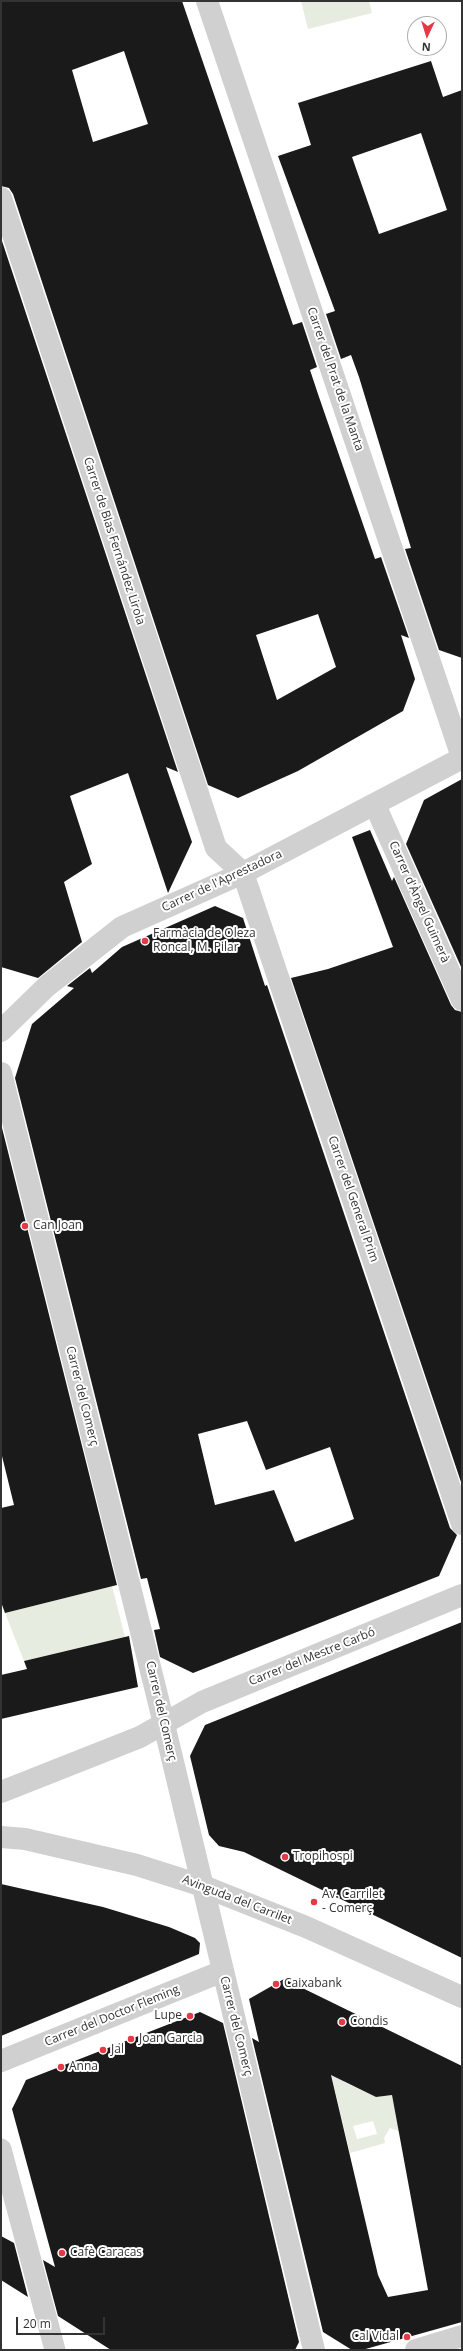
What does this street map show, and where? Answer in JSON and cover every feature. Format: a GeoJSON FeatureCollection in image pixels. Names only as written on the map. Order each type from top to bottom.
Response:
{"type":"FeatureCollection","features":[{"type":"Feature","properties":{"kind":"street","name":"Carrer del Prat de la Manta"},"geometry":{"type":"LineString","coordinates":[[207,1],[462,757]]}},
{"type":"Feature","properties":{"kind":"street","name":"Carrer de Blas Fernández Lirola"},"geometry":{"type":"LineString","coordinates":[[1,198],[216,848],[243,874]]}},
{"type":"Feature","properties":{"kind":"street","name":"Carrer de l'Aprestadora"},"geometry":{"type":"LineString","coordinates":[[1,1031],[48,986],[122,927],[243,874],[375,805],[462,757]]}},
{"type":"Feature","properties":{"kind":"street","name":"Carrer d'Àngel Guimerà"},"geometry":{"type":"LineString","coordinates":[[375,805],[462,1000]]}},
{"type":"Feature","properties":{"kind":"street","name":"Carrer del General Prim"},"geometry":{"type":"LineString","coordinates":[[243,874],[462,1524]]}},
{"type":"Feature","properties":{"kind":"street","name":"Carrer del Comerç"},"geometry":{"type":"LineString","coordinates":[[1,1073],[163,1722],[314,2350]]}},
{"type":"Feature","properties":{"kind":"street","name":"Carrer del Mestre Carbó"},"geometry":{"type":"LineString","coordinates":[[1,1792],[140,1737],[163,1722],[202,1702],[462,1594]]}},
{"type":"Feature","properties":{"kind":"street","name":"Avinguda del Carrilet"},"geometry":{"type":"LineString","coordinates":[[1,1836],[25,1839],[138,1865],[202,1886],[306,1927],[462,1997]]}},
{"type":"Feature","properties":{"kind":"street","name":"Carrer del Doctor Fleming"},"geometry":{"type":"LineString","coordinates":[[1,2061],[222,1971]]}},
{"type":"Feature","properties":{"kind":"street"},"geometry":{"type":"LineString","coordinates":[[1,2149],[6,2184],[55,2350]]}},
{"type":"Feature","properties":{"kind":"street"},"geometry":{"type":"LineString","coordinates":[[416,2350],[462,2336]]}},
{"type":"Feature","properties":{"kind":"shaded area"},"geometry":{"type":"Polygon","coordinates":[[[301,1],[369,1],[372,13],[308,29],[301,1]]]}},
{"type":"Feature","properties":{"kind":"shaded area"},"geometry":{"type":"Polygon","coordinates":[[[112,1586],[125,1637],[24,1661],[5,1613],[112,1586]]]}},
{"type":"Feature","properties":{"kind":"shaded area"},"geometry":{"type":"Polygon","coordinates":[[[337,2055],[344,2082],[376,2097],[392,2095],[399,2131],[390,2128],[384,2138],[385,2143],[350,2153],[329,2065],[337,2055]],[[373,2121],[353,2126],[357,2139],[377,2134],[373,2121]]]}},
{"type":"Feature","properties":{"kind":"building"},"geometry":{"type":"Polygon","coordinates":[[[1,1],[182,1],[293,325],[302,322],[317,367],[310,370],[375,559],[381,557],[409,638],[401,635],[415,679],[403,711],[298,771],[238,798],[208,785],[13,194],[9,188],[1,186],[1,1]],[[124,51],[72,70],[93,142],[148,124],[124,51]],[[318,614],[256,635],[277,700],[336,667],[318,614]]]}},
{"type":"Feature","properties":{"kind":"building"},"geometry":{"type":"Polygon","coordinates":[[[431,61],[443,97],[462,90],[462,658],[439,650],[405,549],[411,548],[359,377],[351,355],[341,359],[326,314],[335,311],[278,156],[311,145],[298,103],[431,61]],[[421,133],[352,157],[379,234],[447,210],[421,133]]]}},
{"type":"Feature","properties":{"kind":"building"},"geometry":{"type":"Polygon","coordinates":[[[1,238],[178,772],[166,767],[192,842],[168,893],[128,773],[70,796],[92,864],[64,882],[82,942],[38,978],[1,967],[1,238]]]}},
{"type":"Feature","properties":{"kind":"building"},"geometry":{"type":"Polygon","coordinates":[[[462,779],[462,969],[406,844],[424,800],[462,779]]]}},
{"type":"Feature","properties":{"kind":"building"},"geometry":{"type":"Polygon","coordinates":[[[370,830],[392,881],[394,877],[451,1005],[455,1010],[462,1012],[462,1485],[291,978],[328,969],[393,947],[352,837],[370,830]]]}},
{"type":"Feature","properties":{"kind":"building"},"geometry":{"type":"Polygon","coordinates":[[[215,906],[243,918],[450,1528],[457,1535],[439,1576],[193,1673],[160,1657],[154,1630],[160,1629],[147,1578],[141,1579],[15,1078],[32,1024],[74,988],[67,986],[90,968],[92,973],[122,947],[215,906]],[[247,1421],[198,1434],[215,1505],[274,1490],[295,1542],[354,1519],[330,1447],[266,1470],[247,1421]]]}},
{"type":"Feature","properties":{"kind":"building"},"geometry":{"type":"Polygon","coordinates":[[[1,1124],[117,1585],[5,1613],[1,1602],[1,1508],[14,1505],[1,1452],[1,1124]]]}},
{"type":"Feature","properties":{"kind":"building"},"geometry":{"type":"Polygon","coordinates":[[[462,1622],[462,1958],[244,1852],[219,1846],[209,1835],[190,1756],[205,1725],[462,1622]]]}},
{"type":"Feature","properties":{"kind":"building"},"geometry":{"type":"Polygon","coordinates":[[[129,1636],[138,1687],[1,1719],[1,1675],[27,1669],[24,1661],[129,1636]]]}},
{"type":"Feature","properties":{"kind":"building"},"geometry":{"type":"Polygon","coordinates":[[[1,1884],[103,1907],[169,1927],[195,1938],[200,1943],[199,1954],[1,2036],[1,1884]]]}},
{"type":"Feature","properties":{"kind":"building"},"geometry":{"type":"Polygon","coordinates":[[[284,1979],[462,2066],[462,2322],[362,2350],[352,2350],[323,2332],[252,2038],[259,2042],[249,1999],[284,1979]],[[331,2075],[378,2275],[388,2297],[428,2290],[392,2095],[376,2097],[331,2075]]]}},
{"type":"Feature","properties":{"kind":"building"},"geometry":{"type":"Polygon","coordinates":[[[200,2012],[223,2023],[299,2342],[295,2350],[111,2350],[58,2316],[43,2260],[55,2267],[12,2109],[26,2080],[200,2012]]]}},
{"type":"Feature","properties":{"kind":"building"},"geometry":{"type":"Polygon","coordinates":[[[1,2236],[14,2243],[28,2297],[1,2280],[1,2236]]]}},
{"type":"Feature","properties":{"kind":"place","name":"Farmàcia de Oleza Roncal, M. Pilar"},"geometry":{"type":"Point","coordinates":[145,941]}},
{"type":"Feature","properties":{"kind":"place","name":"Can Joan"},"geometry":{"type":"Point","coordinates":[25,1226]}},
{"type":"Feature","properties":{"kind":"place","name":"Tropihospi"},"geometry":{"type":"Point","coordinates":[285,1857]}},
{"type":"Feature","properties":{"kind":"place","name":"Av. Carrilet - Comerç"},"geometry":{"type":"Point","coordinates":[314,1902]}},
{"type":"Feature","properties":{"kind":"place","name":"Caixabank"},"geometry":{"type":"Point","coordinates":[276,1984]}},
{"type":"Feature","properties":{"kind":"place","name":"Lupe"},"geometry":{"type":"Point","coordinates":[190,2016]}},
{"type":"Feature","properties":{"kind":"place","name":"Condis"},"geometry":{"type":"Point","coordinates":[342,2022]}},
{"type":"Feature","properties":{"kind":"place","name":"Joan Garcia"},"geometry":{"type":"Point","coordinates":[131,2039]}},
{"type":"Feature","properties":{"kind":"place","name":"Jal"},"geometry":{"type":"Point","coordinates":[103,2050]}},
{"type":"Feature","properties":{"kind":"place","name":"Anna"},"geometry":{"type":"Point","coordinates":[61,2067]}},
{"type":"Feature","properties":{"kind":"place","name":"Cafè Caracas"},"geometry":{"type":"Point","coordinates":[62,2253]}},
{"type":"Feature","properties":{"kind":"place","name":"Cal Vidal"},"geometry":{"type":"Point","coordinates":[407,2337]}}]}
